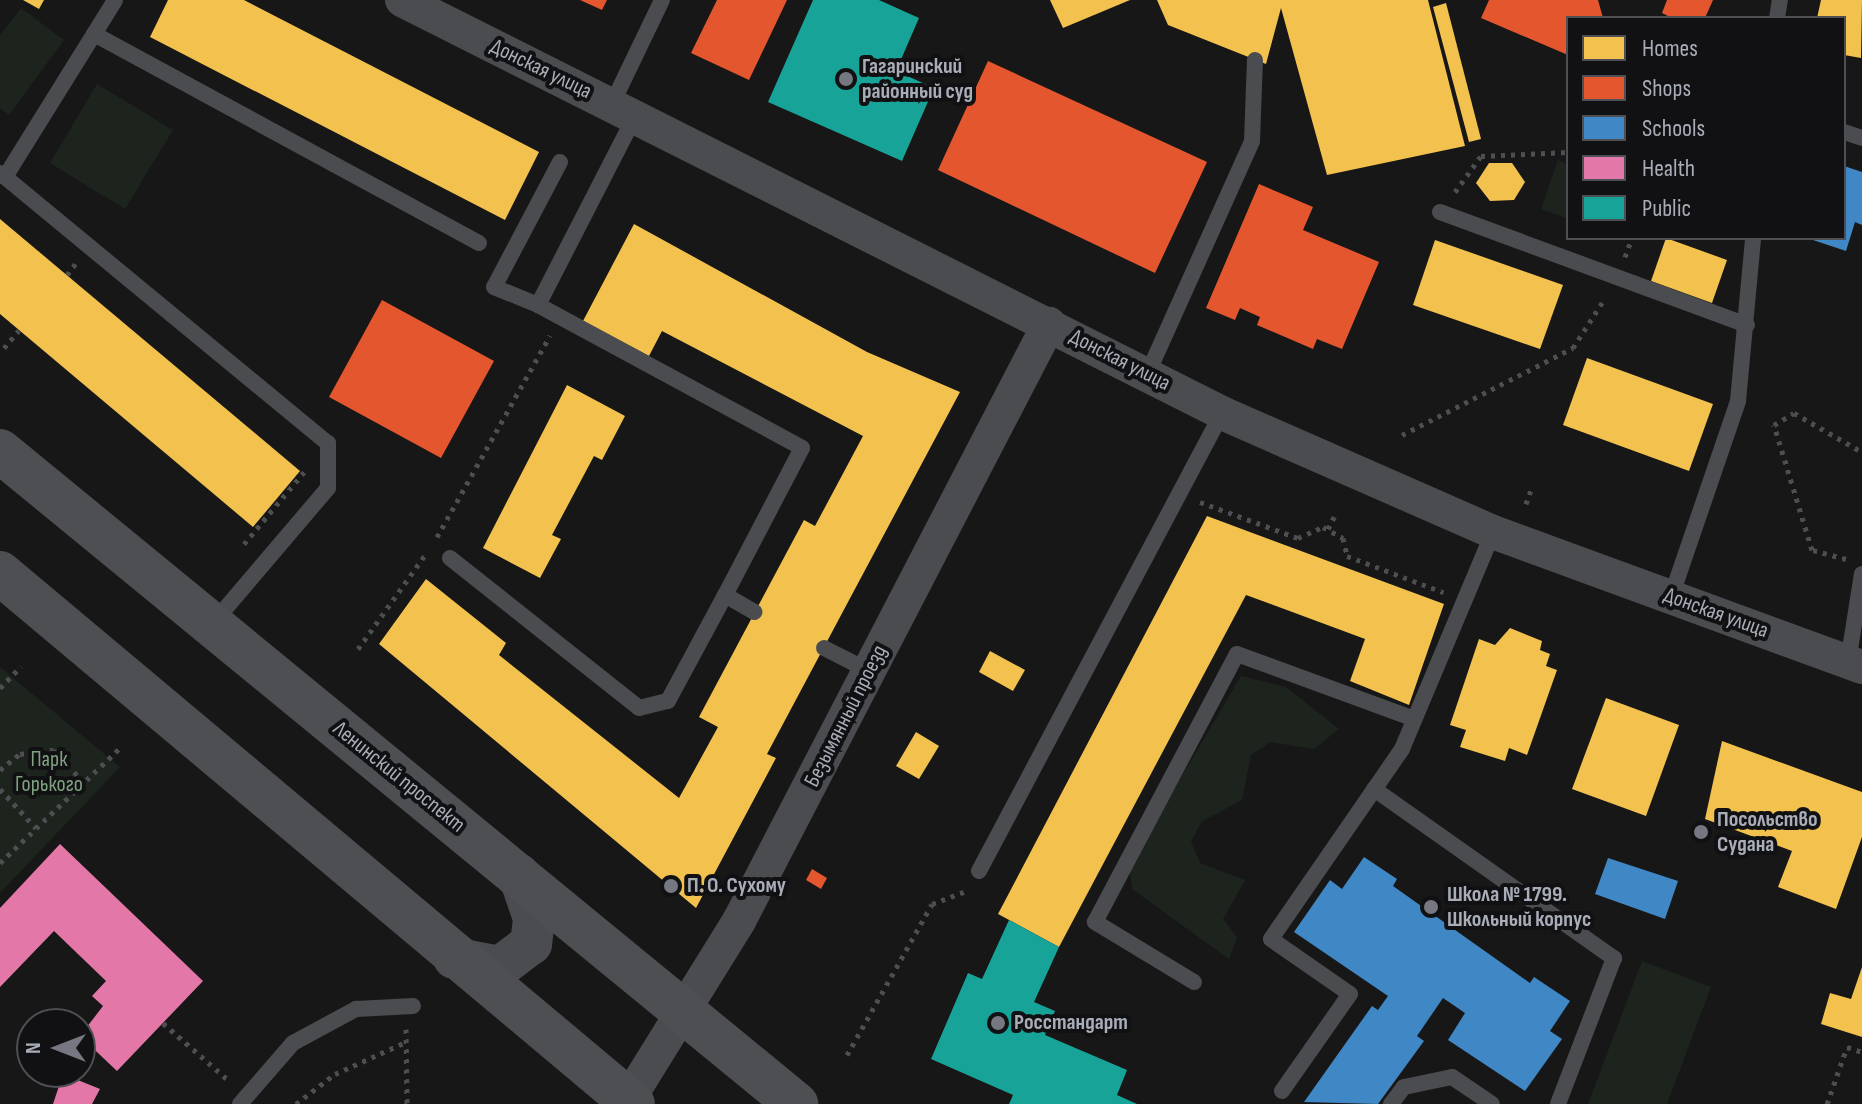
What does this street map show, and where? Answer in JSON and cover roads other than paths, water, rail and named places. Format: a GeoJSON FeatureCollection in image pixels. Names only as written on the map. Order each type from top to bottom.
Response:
{"type":"FeatureCollection","features":[{"type":"Feature","properties":{"kind":"main road","name":"Ленинский проспект"},"geometry":{"type":"LineString","coordinates":[[0,451],[796,1104]]}},
{"type":"Feature","properties":{"kind":"main road"},"geometry":{"type":"LineString","coordinates":[[0,573],[454,958],[630,1102]]}},
{"type":"Feature","properties":{"kind":"street","name":"Донская улица"},"geometry":{"type":"LineString","coordinates":[[402,0],[1222,413],[1493,532],[1855,664]]}},
{"type":"Feature","properties":{"kind":"street","name":"Безымянный проезд"},"geometry":{"type":"LineString","coordinates":[[630,1102],[685,1010],[869,671],[1049,324]]}},
{"type":"Feature","properties":{"kind":"street"},"geometry":{"type":"LineString","coordinates":[[454,958],[500,967],[531,944],[534,918],[519,875]]}},
{"type":"Feature","properties":{"kind":"lane"},"geometry":{"type":"LineString","coordinates":[[115,0],[2,175],[328,443],[328,488],[212,624]]}},
{"type":"Feature","properties":{"kind":"lane"},"geometry":{"type":"LineString","coordinates":[[538,305],[624,110],[662,0]]}},
{"type":"Feature","properties":{"kind":"lane"},"geometry":{"type":"LineString","coordinates":[[94,34],[479,243]]}},
{"type":"Feature","properties":{"kind":"lane"},"geometry":{"type":"LineString","coordinates":[[1147,375],[1252,141],[1255,60]]}},
{"type":"Feature","properties":{"kind":"lane"},"geometry":{"type":"LineString","coordinates":[[450,558],[639,708],[668,701],[802,448],[538,305],[494,287],[560,162]]}},
{"type":"Feature","properties":{"kind":"lane"},"geometry":{"type":"LineString","coordinates":[[1440,212],[1747,325]]}},
{"type":"Feature","properties":{"kind":"lane"},"geometry":{"type":"LineString","coordinates":[[1671,597],[1738,401],[1753,240]]}},
{"type":"Feature","properties":{"kind":"lane"},"geometry":{"type":"LineString","coordinates":[[975,878],[1222,413]]}},
{"type":"Feature","properties":{"kind":"lane"},"geometry":{"type":"LineString","coordinates":[[1282,1091],[1350,994],[1271,939],[1374,789],[1415,719],[1493,532]]}},
{"type":"Feature","properties":{"kind":"lane"},"geometry":{"type":"LineString","coordinates":[[1855,664],[1862,574]]}},
{"type":"Feature","properties":{"kind":"lane"},"geometry":{"type":"LineString","coordinates":[[725,595],[755,612]]}},
{"type":"Feature","properties":{"kind":"lane"},"geometry":{"type":"LineString","coordinates":[[824,648],[869,671]]}},
{"type":"Feature","properties":{"kind":"lane"},"geometry":{"type":"LineString","coordinates":[[1194,982],[1095,922],[1237,654],[1415,719]]}},
{"type":"Feature","properties":{"kind":"lane"},"geometry":{"type":"LineString","coordinates":[[1374,789],[1614,958],[1558,1104]]}},
{"type":"Feature","properties":{"kind":"lane"},"geometry":{"type":"LineString","coordinates":[[244,1100],[293,1043],[356,1009],[410,1006]]}},
{"type":"Feature","properties":{"kind":"lane"},"geometry":{"type":"LineString","coordinates":[[1391,1104],[1404,1087],[1452,1077],[1492,1104]]}},
{"type":"Feature","properties":{"kind":"place","name":"Гагаринский районный суд"},"geometry":{"type":"Point","coordinates":[846,79]}},
{"type":"Feature","properties":{"kind":"place","name":"Посольство Судана"},"geometry":{"type":"Point","coordinates":[1701,832]}},
{"type":"Feature","properties":{"kind":"place","name":"П. О. Сухому"},"geometry":{"type":"Point","coordinates":[671,886]}},
{"type":"Feature","properties":{"kind":"place","name":"Школа № 1799. Школьный корпус"},"geometry":{"type":"Point","coordinates":[1431,907]}},
{"type":"Feature","properties":{"kind":"place","name":"Росстандарт"},"geometry":{"type":"Point","coordinates":[998,1023]}},
{"type":"Feature","properties":{"kind":"park label","name":"Парк Горького"},"geometry":{"type":"Point","coordinates":[49,772]}}]}
